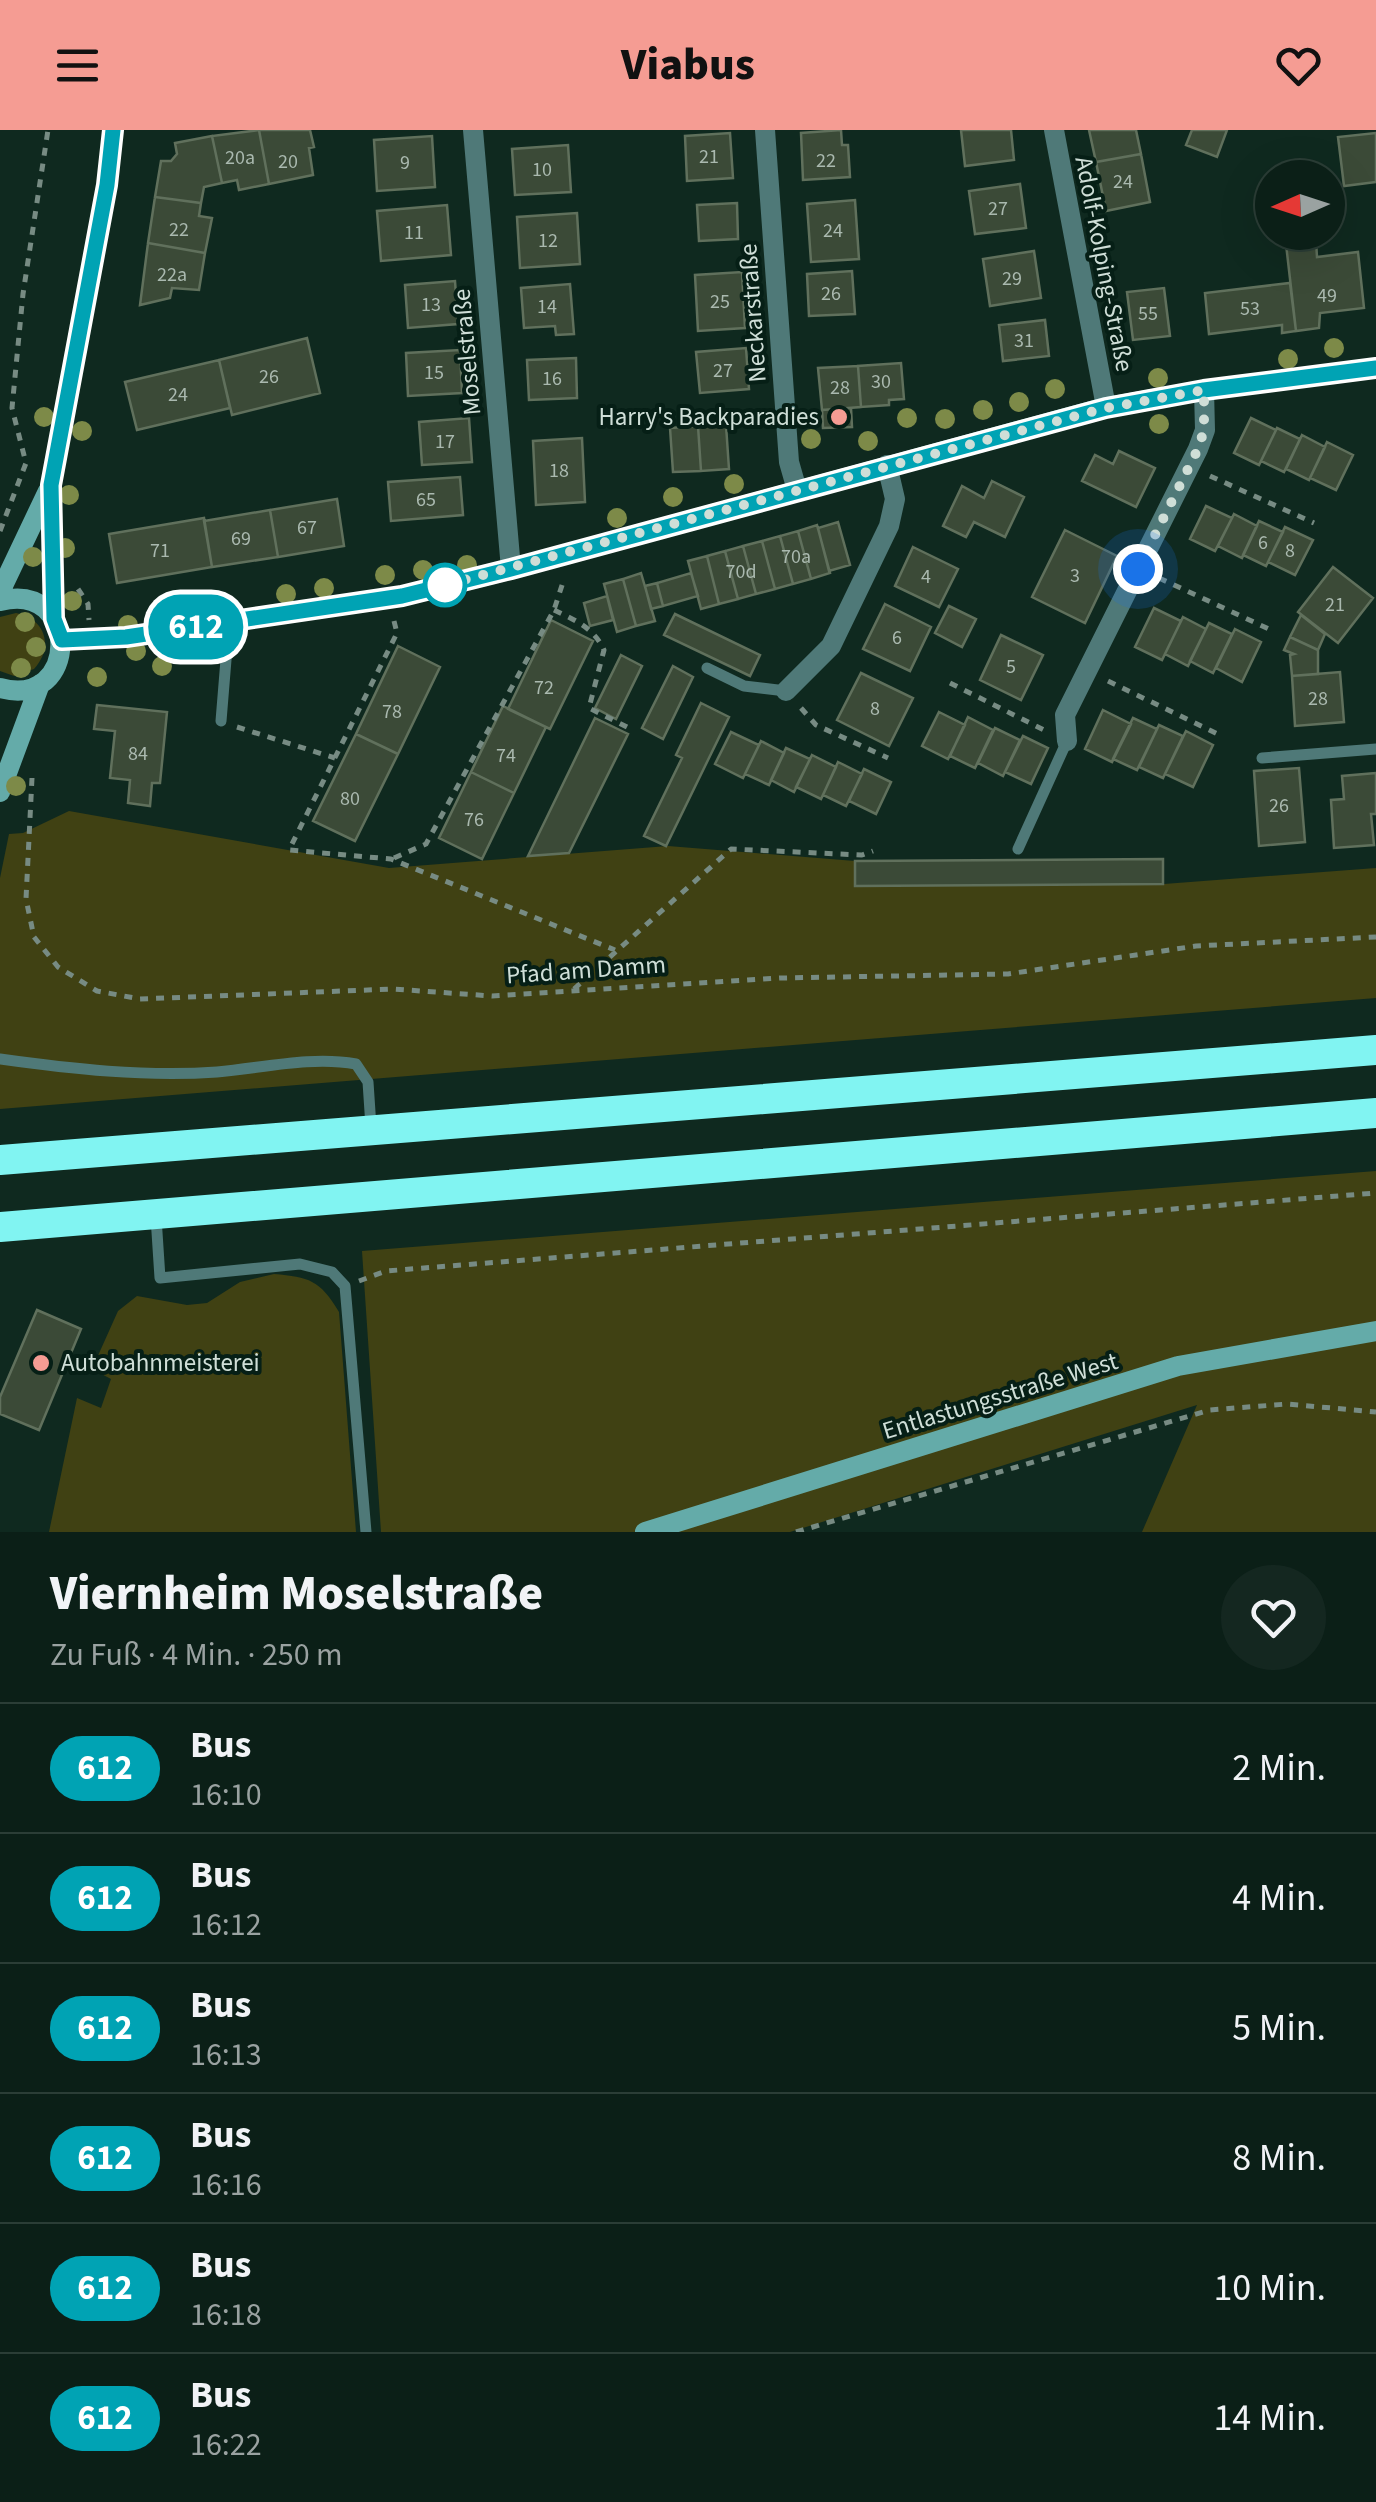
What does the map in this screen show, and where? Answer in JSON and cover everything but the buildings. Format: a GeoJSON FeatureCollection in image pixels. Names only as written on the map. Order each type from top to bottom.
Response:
{"type":"FeatureCollection","features":[{"type":"Feature","properties":{"kind":"highway"},"geometry":{"type":"LineString","coordinates":[[0,1160],[1376,1050]]}},
{"type":"Feature","properties":{"kind":"highway"},"geometry":{"type":"LineString","coordinates":[[0,1227],[1376,1113]]}},
{"type":"Feature","properties":{"kind":"street"},"geometry":{"type":"LineString","coordinates":[[54,619],[51,485],[107,185],[113,130]]}},
{"type":"Feature","properties":{"kind":"street","name":"Moselstraße"},"geometry":{"type":"LineString","coordinates":[[473,130],[511,569]]}},
{"type":"Feature","properties":{"kind":"street","name":"Neckarstraße"},"geometry":{"type":"LineString","coordinates":[[765,130],[789,462],[798,490]]}},
{"type":"Feature","properties":{"kind":"street","name":"Adolf-Kolping-Straße"},"geometry":{"type":"LineString","coordinates":[[1054,130],[1106,408]]}},
{"type":"Feature","properties":{"kind":"street"},"geometry":{"type":"LineString","coordinates":[[62,640],[126,637],[390,598],[572,553],[1106,408],[1204,390],[1376,368]]}},
{"type":"Feature","properties":{"kind":"street"},"geometry":{"type":"LineString","coordinates":[[1067,741],[1064,715],[1190,466],[1204,430],[1204,390]]}},
{"type":"Feature","properties":{"kind":"street"},"geometry":{"type":"LineString","coordinates":[[786,691],[831,646],[890,526],[895,499],[887,466]]}},
{"type":"Feature","properties":{"kind":"street"},"geometry":{"type":"LineString","coordinates":[[0,592],[51,485]]}},
{"type":"Feature","properties":{"kind":"street"},"geometry":{"type":"LineString","coordinates":[[0,601],[27,600],[47,610],[62,640],[57,665],[40,684],[0,792]]}},
{"type":"Feature","properties":{"kind":"street"},"geometry":{"type":"LineString","coordinates":[[0,688],[20,691],[40,684]]}},
{"type":"Feature","properties":{"kind":"street","name":"Entlastungsstraße West"},"geometry":{"type":"LineString","coordinates":[[645,1532],[1178,1366],[1376,1331]]}},
{"type":"Feature","properties":{"kind":"lane"},"geometry":{"type":"LineString","coordinates":[[222,722],[229,622]]}},
{"type":"Feature","properties":{"kind":"lane"},"geometry":{"type":"LineString","coordinates":[[707,668],[744,686],[786,691]]}},
{"type":"Feature","properties":{"kind":"lane"},"geometry":{"type":"LineString","coordinates":[[1018,849],[1067,741]]}},
{"type":"Feature","properties":{"kind":"lane"},"geometry":{"type":"LineString","coordinates":[[1262,758],[1376,749]]}},
{"type":"Feature","properties":{"kind":"lane"},"geometry":{"type":"LineString","coordinates":[[0,1059],[133,1073],[214,1072],[334,1060],[356,1064],[368,1082],[372,1132]]}},
{"type":"Feature","properties":{"kind":"lane"},"geometry":{"type":"LineString","coordinates":[[156,1213],[160,1278],[300,1264],[332,1272],[345,1286],[366,1532]]}},
{"type":"Feature","properties":{"kind":"path"},"geometry":{"type":"LineString","coordinates":[[0,531],[26,463],[12,408],[23,294],[48,130]]}},
{"type":"Feature","properties":{"kind":"path"},"geometry":{"type":"LineString","coordinates":[[1190,466],[1314,524]]}},
{"type":"Feature","properties":{"kind":"path"},"geometry":{"type":"LineString","coordinates":[[391,859],[426,844],[554,610],[572,553]]}},
{"type":"Feature","properties":{"kind":"path"},"geometry":{"type":"LineString","coordinates":[[1138,569],[1271,630]]}},
{"type":"Feature","properties":{"kind":"path"},"geometry":{"type":"LineString","coordinates":[[390,598],[397,632],[289,850],[391,859],[615,950]]}},
{"type":"Feature","properties":{"kind":"path"},"geometry":{"type":"LineString","coordinates":[[554,610],[587,627],[599,640],[604,650],[589,708],[627,727]]}},
{"type":"Feature","properties":{"kind":"path"},"geometry":{"type":"LineString","coordinates":[[1087,672],[1222,736]]}},
{"type":"Feature","properties":{"kind":"path"},"geometry":{"type":"LineString","coordinates":[[950,683],[1067,741]]}},
{"type":"Feature","properties":{"kind":"path"},"geometry":{"type":"LineString","coordinates":[[786,691],[816,724],[888,758]]}},
{"type":"Feature","properties":{"kind":"path"},"geometry":{"type":"LineString","coordinates":[[222,722],[334,758]]}},
{"type":"Feature","properties":{"kind":"path","name":"Pfad am Damm"},"geometry":{"type":"LineString","coordinates":[[32,764],[26,899],[34,937],[58,967],[97,991],[140,999],[393,990],[492,996],[780,978],[1008,974],[1196,946],[1376,937]]}},
{"type":"Feature","properties":{"kind":"path"},"geometry":{"type":"LineString","coordinates":[[571,991],[731,849],[862,855],[874,850]]}},
{"type":"Feature","properties":{"kind":"path"},"geometry":{"type":"LineString","coordinates":[[345,1286],[386,1271],[1376,1193]]}},
{"type":"Feature","properties":{"kind":"path"},"geometry":{"type":"LineString","coordinates":[[796,1532],[1210,1410],[1287,1404],[1376,1412]]}},
{"type":"Feature","properties":{"kind":"shaded area"},"geometry":{"type":"Polygon","coordinates":[[[16,613],[34,621],[45,643],[34,669],[14,676],[0,671],[0,617],[16,613]]]}},
{"type":"Feature","properties":{"kind":"shaded area"},"geometry":{"type":"Polygon","coordinates":[[[69,811],[389,868],[668,846],[855,861],[855,886],[1164,884],[1376,868],[1376,998],[0,1109],[0,878],[9,834],[23,833],[69,811]]]}},
{"type":"Feature","properties":{"kind":"shaded area"},"geometry":{"type":"Polygon","coordinates":[[[1376,1171],[1376,1532],[1142,1532],[1197,1405],[790,1532],[381,1532],[362,1251],[1376,1171]]]}},
{"type":"Feature","properties":{"kind":"shaded area"},"geometry":{"type":"Polygon","coordinates":[[[274,1274],[312,1282],[326,1293],[339,1312],[356,1532],[49,1532],[77,1398],[101,1408],[111,1379],[92,1369],[118,1311],[137,1296],[187,1305],[207,1303],[240,1282],[274,1274]]]}},
{"type":"Feature","properties":{"kind":"bus line","name":"612"},"geometry":{"type":"LineString","coordinates":[[113,130],[107,185],[51,485],[54,619],[62,640],[126,637],[402,596],[1106,408],[1204,390],[1376,368]]}},
{"type":"Feature","properties":{"kind":"place","name":"Harry's Backparadies"},"geometry":{"type":"Point","coordinates":[839,417]}},
{"type":"Feature","properties":{"kind":"place","name":"Autobahnmeisterei"},"geometry":{"type":"Point","coordinates":[41,1363]}},
{"type":"Feature","properties":{"kind":"route"},"geometry":{"type":"LineString","coordinates":[[445,585],[438,587],[1106,408],[1204,390],[1204,430],[1198,449],[1138,569]]}}]}
